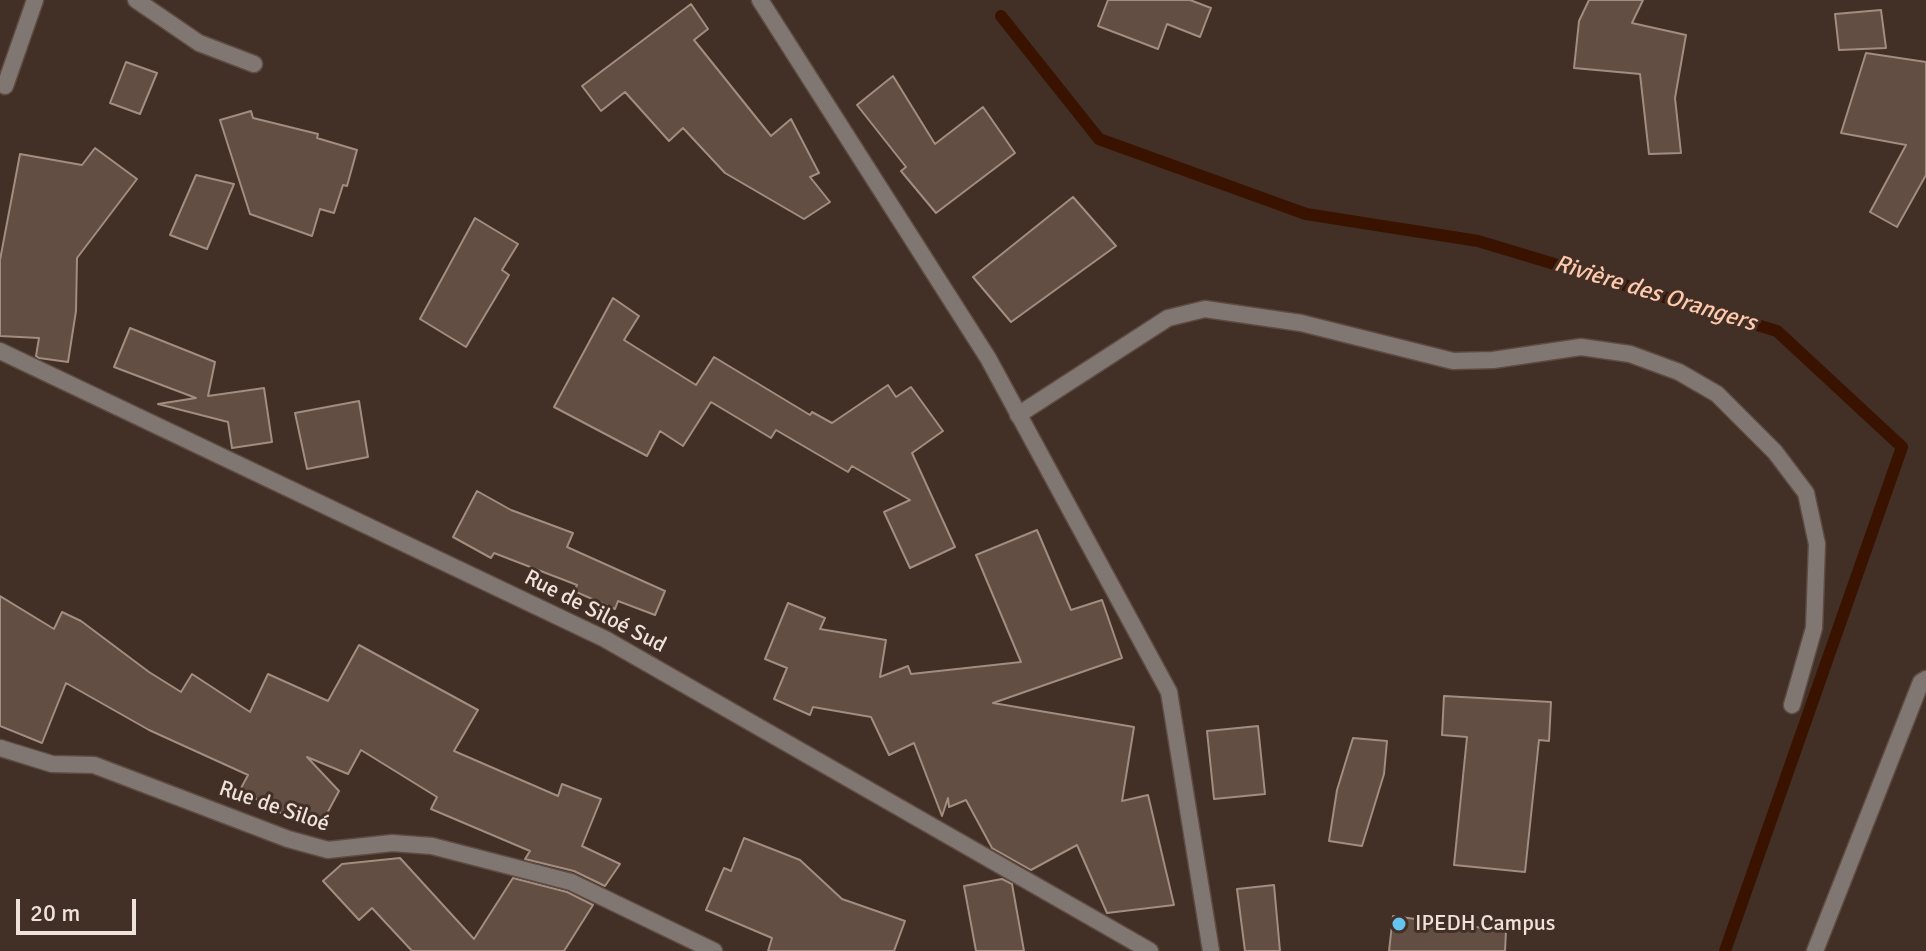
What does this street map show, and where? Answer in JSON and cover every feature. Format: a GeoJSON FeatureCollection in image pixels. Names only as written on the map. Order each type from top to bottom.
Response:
{"type":"FeatureCollection","features":[{"type":"Feature","properties":{"kind":"street"},"geometry":{"type":"LineString","coordinates":[[5,86],[35,0]]}},
{"type":"Feature","properties":{"kind":"street"},"geometry":{"type":"LineString","coordinates":[[136,0],[199,43],[254,64]]}},
{"type":"Feature","properties":{"kind":"street"},"geometry":{"type":"LineString","coordinates":[[760,0],[988,358],[1169,692],[1211,951]]}},
{"type":"Feature","properties":{"kind":"street"},"geometry":{"type":"LineString","coordinates":[[1018,415],[1168,318],[1205,309],[1301,323],[1453,361],[1493,360],[1581,347],[1630,354],[1679,372],[1717,394],[1775,452],[1806,493],[1817,544],[1814,628],[1792,705]]}},
{"type":"Feature","properties":{"kind":"street","name":"Rue de Siloé Sud"},"geometry":{"type":"LineString","coordinates":[[0,351],[605,639],[1150,951]]}},
{"type":"Feature","properties":{"kind":"street"},"geometry":{"type":"LineString","coordinates":[[1815,951],[1921,682],[1926,679]]}},
{"type":"Feature","properties":{"kind":"street","name":"Rue de Siloé"},"geometry":{"type":"LineString","coordinates":[[0,748],[52,764],[94,765],[288,839],[328,850],[392,843],[432,846],[571,882],[714,951]]}},
{"type":"Feature","properties":{"kind":"building"},"geometry":{"type":"Polygon","coordinates":[[[1108,0],[1190,0],[1211,8],[1200,37],[1167,24],[1158,49],[1098,26],[1108,0]]]}},
{"type":"Feature","properties":{"kind":"building"},"geometry":{"type":"Polygon","coordinates":[[[1589,0],[1643,0],[1632,23],[1686,35],[1675,98],[1681,153],[1649,154],[1640,74],[1574,68],[1579,21],[1589,0]]]}},
{"type":"Feature","properties":{"kind":"building"},"geometry":{"type":"Polygon","coordinates":[[[691,4],[708,29],[694,40],[771,136],[791,119],[819,173],[810,177],[830,202],[804,219],[725,173],[683,128],[669,141],[625,92],[601,111],[582,86],[691,4]]]}},
{"type":"Feature","properties":{"kind":"building"},"geometry":{"type":"Polygon","coordinates":[[[1881,10],[1886,48],[1839,50],[1835,14],[1881,10]]]}},
{"type":"Feature","properties":{"kind":"building"},"geometry":{"type":"Polygon","coordinates":[[[1866,53],[1926,62],[1926,175],[1897,227],[1870,212],[1906,145],[1841,133],[1866,53]]]}},
{"type":"Feature","properties":{"kind":"building"},"geometry":{"type":"Polygon","coordinates":[[[126,62],[157,73],[140,114],[110,103],[126,62]]]}},
{"type":"Feature","properties":{"kind":"building"},"geometry":{"type":"Polygon","coordinates":[[[893,76],[935,144],[983,107],[1015,153],[936,213],[901,171],[906,167],[857,105],[893,76]]]}},
{"type":"Feature","properties":{"kind":"building"},"geometry":{"type":"Polygon","coordinates":[[[251,111],[253,118],[318,134],[317,138],[357,150],[347,186],[343,185],[334,213],[320,209],[312,236],[250,214],[220,120],[251,111]]]}},
{"type":"Feature","properties":{"kind":"building"},"geometry":{"type":"Polygon","coordinates":[[[95,148],[137,179],[77,258],[76,311],[68,362],[39,358],[36,356],[39,338],[0,336],[0,260],[20,154],[82,165],[95,148]]]}},
{"type":"Feature","properties":{"kind":"building"},"geometry":{"type":"Polygon","coordinates":[[[196,175],[234,184],[207,249],[170,235],[196,175]]]}},
{"type":"Feature","properties":{"kind":"building"},"geometry":{"type":"Polygon","coordinates":[[[1073,197],[1116,246],[1011,322],[973,277],[1073,197]]]}},
{"type":"Feature","properties":{"kind":"building"},"geometry":{"type":"Polygon","coordinates":[[[475,218],[518,244],[502,270],[509,275],[466,347],[420,319],[475,218]]]}},
{"type":"Feature","properties":{"kind":"building"},"geometry":{"type":"Polygon","coordinates":[[[613,298],[639,316],[624,340],[696,385],[714,357],[810,415],[812,412],[832,423],[888,385],[896,397],[911,387],[943,431],[912,453],[955,547],[910,568],[884,512],[910,500],[852,466],[848,472],[776,430],[771,438],[711,402],[683,446],[660,431],[647,456],[554,407],[613,298]]]}},
{"type":"Feature","properties":{"kind":"building"},"geometry":{"type":"Polygon","coordinates":[[[130,328],[215,362],[208,396],[264,388],[272,442],[232,448],[228,422],[158,404],[196,398],[114,367],[130,328]]]}},
{"type":"Feature","properties":{"kind":"building"},"geometry":{"type":"Polygon","coordinates":[[[359,401],[368,457],[307,469],[295,413],[359,401]]]}},
{"type":"Feature","properties":{"kind":"building"},"geometry":{"type":"Polygon","coordinates":[[[477,491],[511,510],[573,533],[567,547],[665,591],[655,615],[618,601],[615,609],[574,591],[577,585],[494,553],[491,558],[453,537],[477,491]]]}},
{"type":"Feature","properties":{"kind":"building"},"geometry":{"type":"Polygon","coordinates":[[[1037,530],[1071,610],[1102,600],[1122,658],[993,703],[1134,727],[1122,801],[1148,795],[1174,905],[1107,913],[1077,845],[1031,870],[992,848],[966,800],[949,807],[948,798],[942,816],[914,743],[889,755],[871,717],[813,707],[810,715],[774,699],[787,668],[765,659],[788,603],[825,618],[820,629],[886,640],[880,677],[908,666],[911,674],[1021,662],[976,555],[1037,530]]]}},
{"type":"Feature","properties":{"kind":"building"},"geometry":{"type":"Polygon","coordinates":[[[0,596],[54,629],[62,612],[81,621],[181,692],[192,674],[250,712],[268,674],[328,701],[359,645],[478,710],[454,751],[558,796],[562,784],[601,799],[582,846],[620,864],[605,886],[574,871],[525,859],[530,851],[431,809],[437,797],[361,750],[348,774],[307,757],[339,791],[323,821],[300,808],[293,820],[240,790],[248,775],[149,730],[66,683],[42,743],[0,726],[0,596]]]}},
{"type":"Feature","properties":{"kind":"building"},"geometry":{"type":"Polygon","coordinates":[[[1444,696],[1551,702],[1549,741],[1539,740],[1525,872],[1454,865],[1467,737],[1442,735],[1444,696]]]}},
{"type":"Feature","properties":{"kind":"building"},"geometry":{"type":"Polygon","coordinates":[[[1258,726],[1265,794],[1214,799],[1207,731],[1258,726]]]}},
{"type":"Feature","properties":{"kind":"building"},"geometry":{"type":"Polygon","coordinates":[[[1353,738],[1387,741],[1384,774],[1362,846],[1329,841],[1337,790],[1353,738]]]}},
{"type":"Feature","properties":{"kind":"building"},"geometry":{"type":"Polygon","coordinates":[[[744,838],[800,860],[842,899],[905,921],[894,951],[768,951],[772,938],[706,910],[724,868],[731,871],[744,838]]]}},
{"type":"Feature","properties":{"kind":"building"},"geometry":{"type":"Polygon","coordinates":[[[400,858],[474,939],[513,878],[567,892],[593,905],[564,951],[412,951],[372,908],[359,920],[323,881],[342,864],[400,858]]]}},
{"type":"Feature","properties":{"kind":"building"},"geometry":{"type":"Polygon","coordinates":[[[1002,879],[1012,884],[1024,951],[976,951],[964,886],[1002,879]]]}},
{"type":"Feature","properties":{"kind":"building"},"geometry":{"type":"Polygon","coordinates":[[[1274,885],[1280,951],[1245,951],[1237,889],[1274,885]]]}},
{"type":"Feature","properties":{"kind":"building"},"geometry":{"type":"Polygon","coordinates":[[[1393,916],[1506,931],[1505,951],[1389,951],[1393,916]]]}},
{"type":"Feature","properties":{"kind":"waterway","name":"Rivière des Orangers"},"geometry":{"type":"LineString","coordinates":[[1001,16],[1099,139],[1306,214],[1478,241],[1777,331],[1902,447],[1725,951]]}},
{"type":"Feature","properties":{"kind":"place","name":"IPEDH Campus"},"geometry":{"type":"Point","coordinates":[1399,924]}}]}
